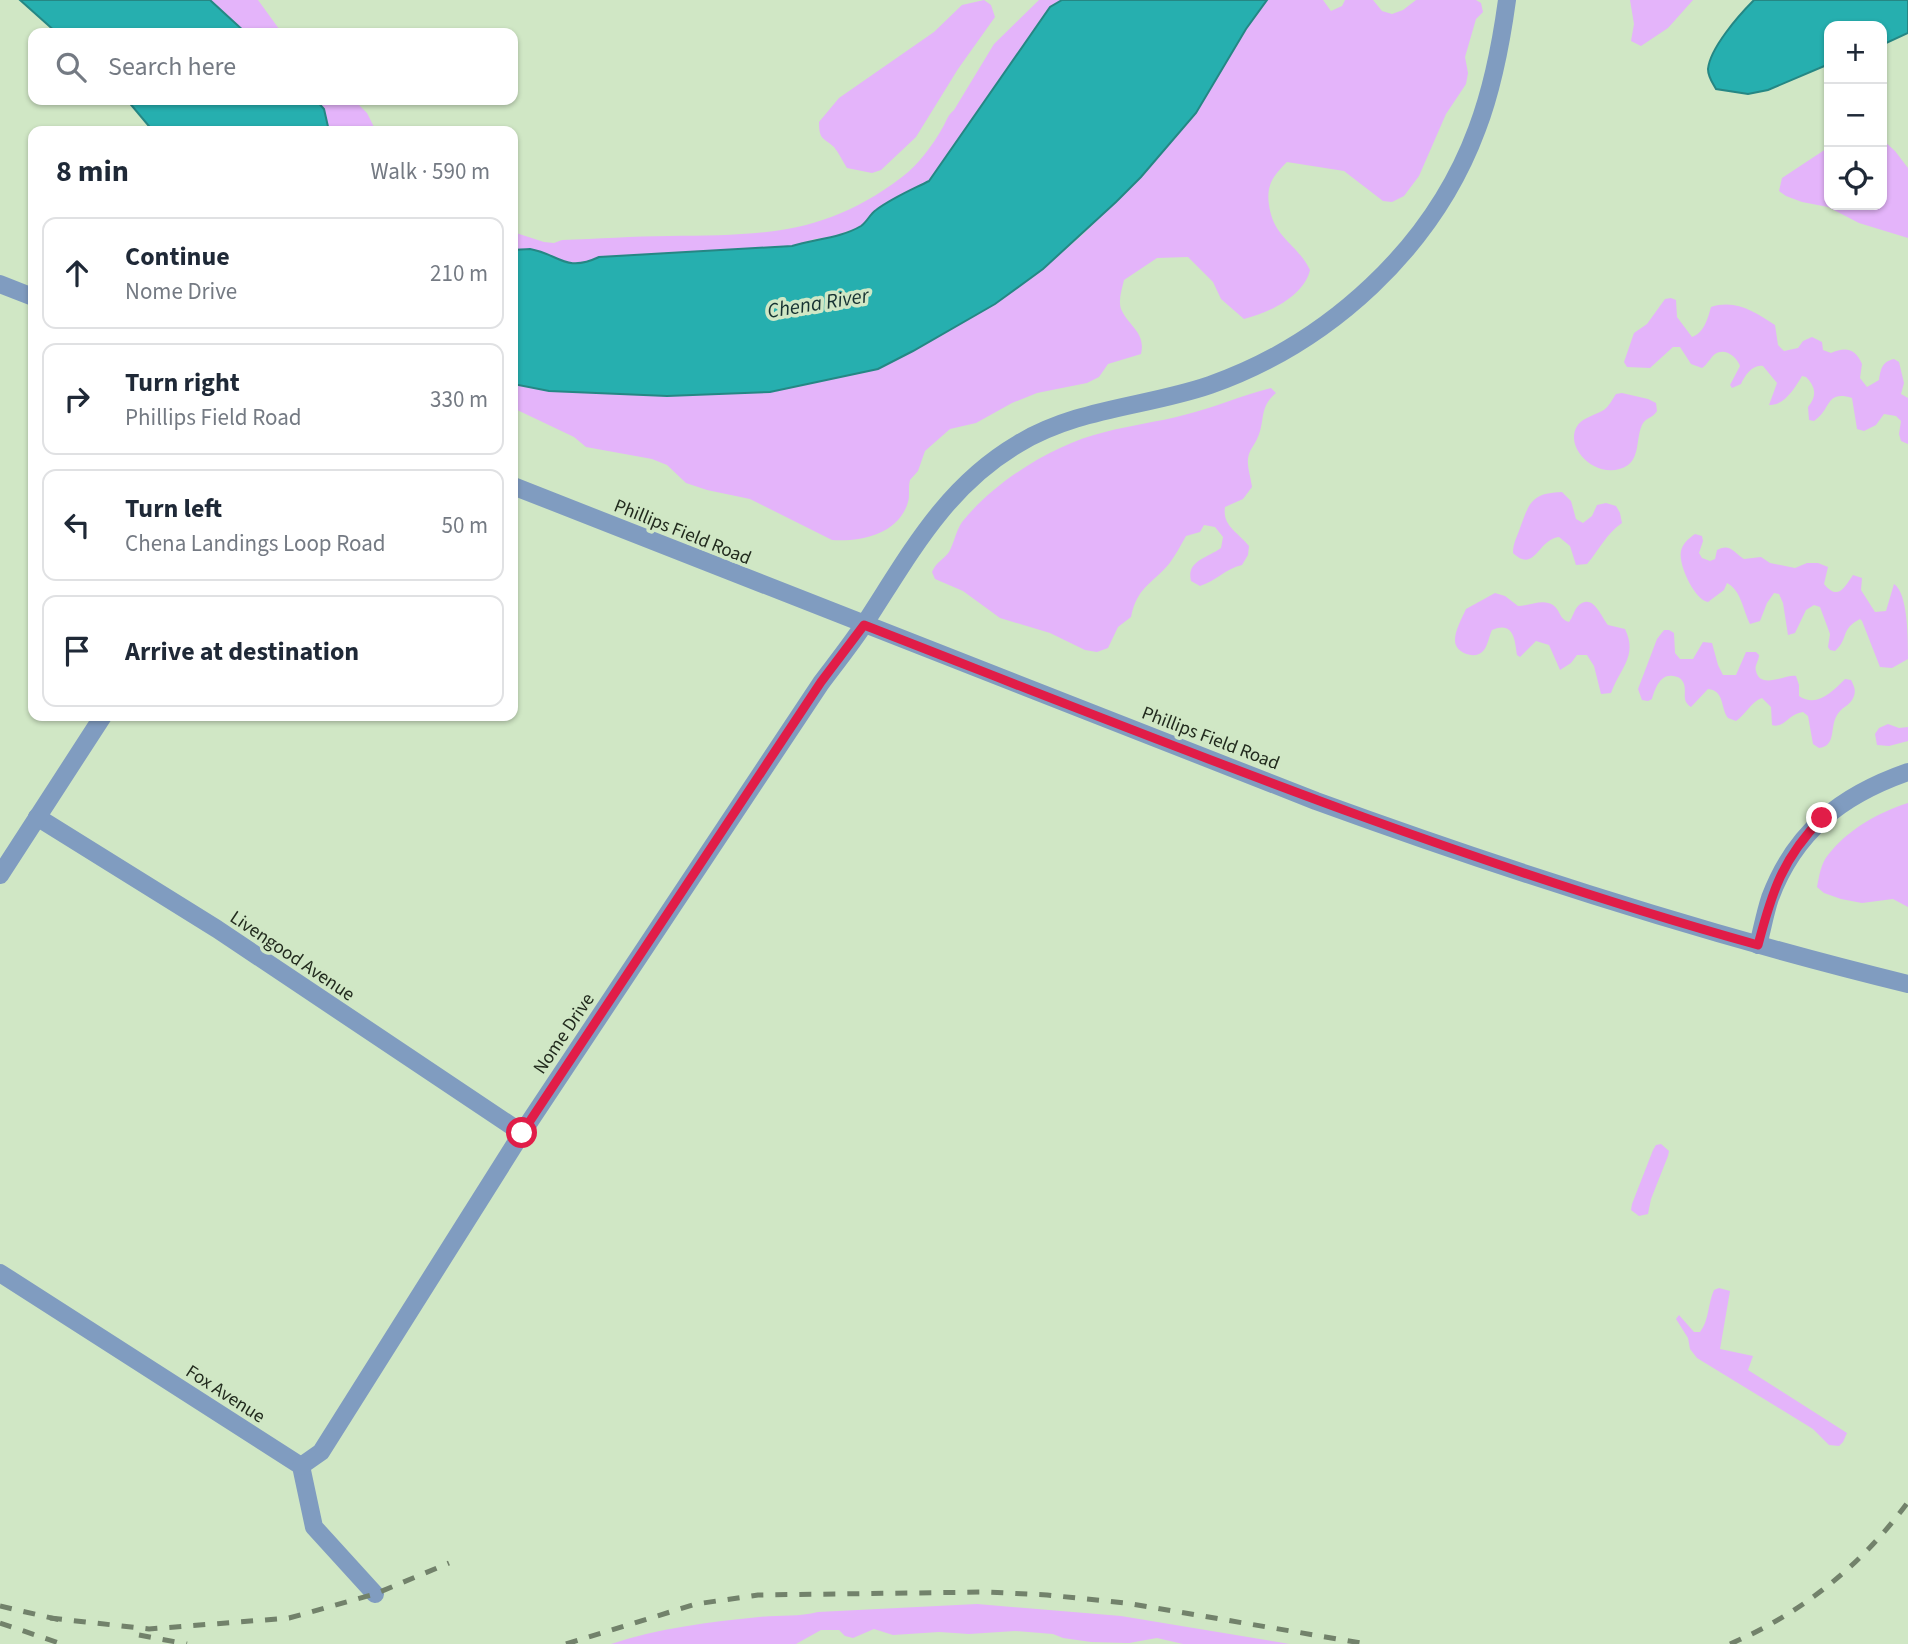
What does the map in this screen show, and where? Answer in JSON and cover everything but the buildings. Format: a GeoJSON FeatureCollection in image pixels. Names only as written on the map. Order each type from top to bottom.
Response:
{"type":"FeatureCollection","features":[{"type":"Feature","properties":{"kind":"street","name":"Nome Drive"},"geometry":{"type":"LineString","coordinates":[[301,1466],[321,1452],[522,1133],[821,682],[864,625],[910,551],[948,502],[969,480],[1018,444],[1051,427],[1077,417],[1188,392],[1252,367],[1298,343],[1324,325],[1382,276],[1434,212],[1468,150],[1485,106],[1507,0]]}},
{"type":"Feature","properties":{"kind":"street"},"geometry":{"type":"LineString","coordinates":[[0,284],[28,295]]}},
{"type":"Feature","properties":{"kind":"street","name":"Phillips Field Road"},"geometry":{"type":"LineString","coordinates":[[518,488],[1316,801],[1417,838],[1593,897],[1758,945],[1908,984]]}},
{"type":"Feature","properties":{"kind":"street"},"geometry":{"type":"LineString","coordinates":[[0,875],[100,721]]}},
{"type":"Feature","properties":{"kind":"street"},"geometry":{"type":"LineString","coordinates":[[1758,945],[1770,899],[1787,860],[1805,836],[1843,802],[1908,772]]}},
{"type":"Feature","properties":{"kind":"street","name":"Livengood Avenue"},"geometry":{"type":"LineString","coordinates":[[37,817],[217,929],[522,1133]]}},
{"type":"Feature","properties":{"kind":"street","name":"Fox Avenue"},"geometry":{"type":"LineString","coordinates":[[0,1273],[301,1466]]}},
{"type":"Feature","properties":{"kind":"street"},"geometry":{"type":"LineString","coordinates":[[301,1466],[314,1527],[375,1594]]}},
{"type":"Feature","properties":{"kind":"shaded area"},"geometry":{"type":"Polygon","coordinates":[[[210,0],[258,0],[278,28],[241,28],[210,0]]]}},
{"type":"Feature","properties":{"kind":"shaded area"},"geometry":{"type":"Polygon","coordinates":[[[984,0],[991,5],[995,17],[958,69],[916,137],[881,170],[872,173],[847,168],[834,147],[821,135],[819,122],[839,98],[934,32],[962,5],[984,0]]]}},
{"type":"Feature","properties":{"kind":"shaded area"},"geometry":{"type":"Polygon","coordinates":[[[1039,0],[1062,0],[1050,7],[929,181],[873,212],[862,226],[832,237],[792,246],[599,257],[578,263],[563,261],[540,251],[518,250],[518,234],[554,243],[562,240],[642,236],[733,235],[791,228],[846,211],[902,177],[919,161],[935,141],[994,44],[1039,0]]]}},
{"type":"Feature","properties":{"kind":"shaded area"},"geometry":{"type":"Polygon","coordinates":[[[1267,0],[1323,0],[1331,11],[1342,6],[1345,0],[1373,0],[1382,11],[1392,14],[1416,0],[1476,0],[1481,3],[1483,12],[1476,19],[1465,57],[1468,73],[1466,84],[1446,114],[1419,176],[1404,196],[1392,202],[1383,201],[1344,171],[1287,162],[1278,172],[1272,181],[1268,198],[1272,216],[1276,226],[1310,270],[1301,288],[1293,295],[1274,308],[1244,319],[1221,299],[1213,282],[1188,257],[1157,258],[1124,280],[1121,295],[1121,309],[1141,340],[1141,354],[1108,364],[1099,377],[1087,383],[1037,393],[976,423],[950,429],[925,451],[918,471],[910,480],[909,500],[903,513],[888,529],[866,537],[832,540],[750,499],[686,483],[667,465],[652,459],[586,447],[574,437],[518,410],[518,385],[549,391],[667,396],[770,392],[995,304],[1043,269],[1141,177],[1196,113],[1246,29],[1267,0]]]}},
{"type":"Feature","properties":{"kind":"shaded area"},"geometry":{"type":"Polygon","coordinates":[[[1630,0],[1693,0],[1668,28],[1641,46],[1631,41],[1634,24],[1630,0]]]}},
{"type":"Feature","properties":{"kind":"shaded area"},"geometry":{"type":"Polygon","coordinates":[[[320,105],[359,105],[374,126],[328,126],[320,105]]]}},
{"type":"Feature","properties":{"kind":"shaded area"},"geometry":{"type":"Polygon","coordinates":[[[1887,144],[1908,168],[1908,238],[1859,223],[1834,210],[1887,210],[1887,144]]]}},
{"type":"Feature","properties":{"kind":"shaded area"},"geometry":{"type":"Polygon","coordinates":[[[1824,150],[1824,206],[1786,196],[1779,191],[1782,178],[1824,150]]]}},
{"type":"Feature","properties":{"kind":"shaded area"},"geometry":{"type":"Polygon","coordinates":[[[1665,299],[1676,300],[1677,317],[1692,337],[1702,329],[1711,307],[1737,306],[1753,311],[1775,325],[1778,345],[1784,351],[1798,348],[1803,341],[1812,337],[1822,342],[1823,350],[1831,353],[1841,350],[1853,352],[1862,364],[1860,378],[1867,387],[1879,380],[1881,369],[1887,362],[1894,359],[1899,362],[1904,383],[1901,394],[1908,398],[1908,444],[1901,441],[1901,421],[1896,416],[1884,414],[1876,425],[1864,431],[1857,429],[1852,398],[1843,396],[1833,399],[1820,416],[1814,421],[1809,420],[1808,407],[1814,392],[1806,377],[1802,376],[1788,395],[1774,405],[1769,405],[1777,383],[1763,366],[1753,368],[1741,384],[1732,388],[1730,385],[1740,366],[1727,352],[1715,354],[1702,368],[1691,364],[1680,347],[1673,347],[1650,368],[1627,367],[1624,362],[1634,333],[1647,324],[1665,299]]]}},
{"type":"Feature","properties":{"kind":"shaded area"},"geometry":{"type":"Polygon","coordinates":[[[1271,388],[1276,393],[1264,409],[1260,432],[1249,456],[1252,487],[1243,499],[1225,507],[1228,524],[1249,546],[1248,555],[1242,565],[1200,586],[1191,581],[1192,569],[1199,561],[1221,548],[1223,537],[1215,527],[1204,525],[1200,532],[1186,536],[1169,564],[1141,592],[1131,617],[1118,627],[1108,648],[1097,652],[1085,650],[1050,633],[1000,618],[963,591],[935,579],[932,572],[949,552],[962,522],[991,492],[1046,455],[1086,438],[1195,412],[1271,388]]]}},
{"type":"Feature","properties":{"kind":"shaded area"},"geometry":{"type":"Polygon","coordinates":[[[1622,393],[1656,403],[1657,411],[1642,425],[1632,461],[1618,470],[1607,470],[1588,462],[1581,455],[1574,437],[1581,422],[1604,410],[1616,394],[1622,393]]]}},
{"type":"Feature","properties":{"kind":"shaded area"},"geometry":{"type":"Polygon","coordinates":[[[1562,492],[1571,501],[1576,519],[1583,523],[1592,516],[1597,505],[1606,503],[1616,506],[1622,523],[1607,537],[1587,564],[1576,565],[1570,546],[1559,537],[1546,543],[1527,560],[1513,553],[1532,502],[1543,495],[1562,492]]]}},
{"type":"Feature","properties":{"kind":"shaded area"},"geometry":{"type":"Polygon","coordinates":[[[1695,534],[1702,536],[1699,553],[1702,558],[1710,561],[1715,559],[1717,550],[1725,547],[1744,559],[1761,557],[1770,563],[1795,568],[1807,563],[1818,563],[1828,567],[1824,584],[1833,592],[1844,588],[1853,575],[1862,578],[1861,590],[1875,612],[1886,611],[1894,584],[1899,589],[1905,606],[1908,659],[1892,668],[1880,667],[1860,619],[1847,630],[1839,647],[1835,651],[1830,650],[1830,634],[1820,607],[1814,605],[1806,610],[1795,633],[1788,635],[1779,594],[1774,593],[1760,621],[1750,624],[1739,595],[1727,583],[1724,590],[1708,602],[1697,595],[1682,564],[1683,546],[1695,534]]]}},
{"type":"Feature","properties":{"kind":"shaded area"},"geometry":{"type":"Polygon","coordinates":[[[1495,593],[1505,596],[1518,606],[1549,603],[1569,622],[1578,606],[1588,602],[1596,607],[1608,625],[1625,629],[1630,647],[1629,655],[1611,693],[1601,694],[1594,666],[1587,655],[1577,655],[1560,670],[1549,645],[1536,641],[1520,657],[1517,655],[1512,634],[1505,628],[1492,630],[1485,648],[1476,655],[1466,654],[1458,649],[1455,636],[1466,609],[1495,593]]]}},
{"type":"Feature","properties":{"kind":"shaded area"},"geometry":{"type":"Polygon","coordinates":[[[1664,630],[1674,633],[1675,653],[1680,659],[1693,659],[1703,642],[1712,643],[1723,675],[1736,675],[1746,652],[1756,652],[1759,655],[1756,669],[1758,677],[1763,680],[1796,676],[1799,696],[1812,700],[1824,697],[1845,679],[1851,680],[1854,696],[1838,714],[1828,744],[1819,748],[1813,744],[1808,716],[1803,712],[1798,713],[1780,725],[1772,725],[1771,707],[1762,698],[1736,721],[1728,718],[1720,696],[1713,690],[1708,689],[1691,707],[1685,698],[1682,680],[1668,676],[1659,683],[1652,699],[1642,700],[1638,689],[1657,639],[1664,630]]]}},
{"type":"Feature","properties":{"kind":"shaded area"},"geometry":{"type":"Polygon","coordinates":[[[1888,724],[1899,728],[1908,727],[1908,741],[1889,746],[1877,745],[1875,734],[1879,728],[1888,724]]]}},
{"type":"Feature","properties":{"kind":"shaded area"},"geometry":{"type":"Polygon","coordinates":[[[1908,803],[1908,907],[1893,899],[1862,903],[1841,899],[1824,893],[1817,887],[1826,858],[1844,838],[1875,817],[1908,803]]]}},
{"type":"Feature","properties":{"kind":"shaded area"},"geometry":{"type":"Polygon","coordinates":[[[1661,1144],[1669,1151],[1668,1156],[1648,1214],[1639,1216],[1631,1210],[1632,1204],[1653,1150],[1656,1145],[1661,1144]]]}},
{"type":"Feature","properties":{"kind":"shaded area"},"geometry":{"type":"Polygon","coordinates":[[[1719,1288],[1730,1291],[1720,1349],[1753,1356],[1748,1370],[1847,1433],[1839,1446],[1829,1445],[1813,1429],[1697,1358],[1690,1349],[1688,1338],[1676,1319],[1679,1315],[1694,1332],[1700,1332],[1714,1290],[1719,1288]]]}},
{"type":"Feature","properties":{"kind":"shaded area"},"geometry":{"type":"Polygon","coordinates":[[[977,1604],[1121,1616],[1290,1644],[1183,1644],[1157,1638],[1129,1643],[1091,1642],[1053,1634],[1015,1631],[893,1635],[874,1629],[853,1638],[845,1636],[839,1630],[821,1630],[796,1644],[611,1644],[666,1630],[767,1616],[977,1604]]]}},
{"type":"Feature","properties":{"kind":"water"},"geometry":{"type":"Polygon","coordinates":[[[20,0],[210,0],[241,28],[51,28],[20,0]]]}},
{"type":"Feature","properties":{"kind":"water","name":"Chena River"},"geometry":{"type":"Polygon","coordinates":[[[1062,0],[1267,0],[1246,29],[1196,113],[1116,202],[1043,269],[995,304],[878,369],[770,392],[667,396],[549,391],[518,385],[518,250],[540,251],[563,261],[578,263],[599,257],[792,246],[853,230],[882,206],[929,181],[1050,7],[1062,0]]]}},
{"type":"Feature","properties":{"kind":"water"},"geometry":{"type":"Polygon","coordinates":[[[1754,0],[1908,0],[1908,33],[1887,43],[1887,21],[1824,21],[1824,66],[1768,90],[1748,94],[1716,89],[1709,75],[1710,61],[1726,32],[1754,0]]]}},
{"type":"Feature","properties":{"kind":"water"},"geometry":{"type":"Polygon","coordinates":[[[131,105],[320,105],[328,126],[149,126],[131,105]]]}},
{"type":"Feature","properties":{"kind":"railway"},"geometry":{"type":"LineString","coordinates":[[1730,1644],[1782,1618],[1828,1585],[1870,1547],[1908,1502]]}},
{"type":"Feature","properties":{"kind":"railway"},"geometry":{"type":"LineString","coordinates":[[50,1618],[149,1629],[289,1618],[375,1594],[449,1563]]}},
{"type":"Feature","properties":{"kind":"railway"},"geometry":{"type":"LineString","coordinates":[[566,1644],[696,1604],[758,1595],[986,1592],[1126,1603],[1367,1644]]}},
{"type":"Feature","properties":{"kind":"railway"},"geometry":{"type":"LineString","coordinates":[[0,1606],[60,1620]]}},
{"type":"Feature","properties":{"kind":"railway"},"geometry":{"type":"LineString","coordinates":[[0,1623],[62,1644]]}},
{"type":"Feature","properties":{"kind":"railway"},"geometry":{"type":"LineString","coordinates":[[139,1635],[187,1644]]}},
{"type":"Feature","properties":{"kind":"route"},"geometry":{"type":"LineString","coordinates":[[522,1133],[821,682],[864,625],[1417,838],[1593,897],[1758,945],[1770,899],[1787,860],[1822,818]]}}]}
